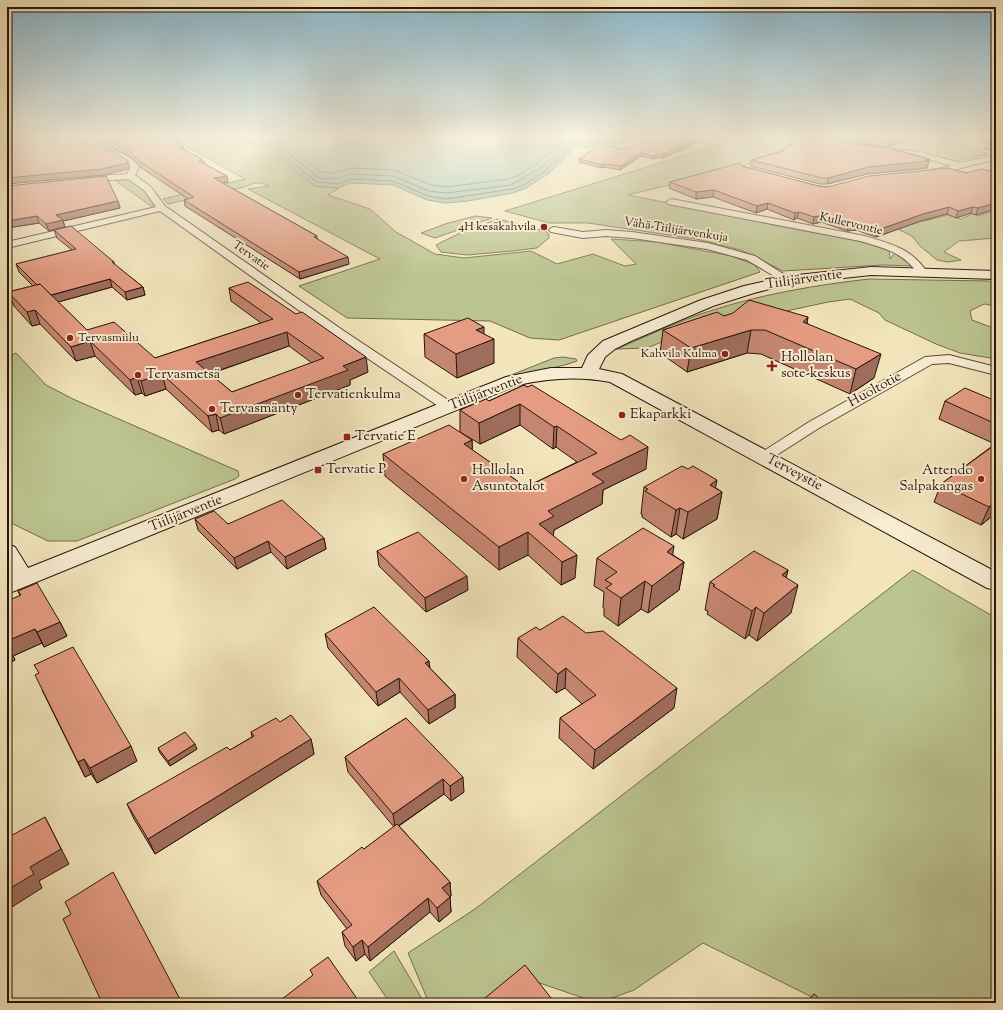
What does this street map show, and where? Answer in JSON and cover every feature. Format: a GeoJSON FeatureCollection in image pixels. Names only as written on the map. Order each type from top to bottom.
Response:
{"type":"FeatureCollection","features":[{"type":"Feature","properties":{"kind":"main road","name":"Tiilijärventie"},"geometry":{"type":"LineString","coordinates":[[15,583],[512,381],[525,377],[556,372],[589,372],[594,359],[609,345],[707,303],[749,289],[788,280],[871,271],[996,275]]}},
{"type":"Feature","properties":{"kind":"main road","name":"Terveystie"},"geometry":{"type":"LineString","coordinates":[[589,372],[616,378],[996,582]]}},
{"type":"Feature","properties":{"kind":"main road"},"geometry":{"type":"LineString","coordinates":[[7,552],[15,583]]}},
{"type":"Feature","properties":{"kind":"street","name":"Tervatie"},"geometry":{"type":"LineString","coordinates":[[141,184],[148,189],[162,208],[310,313],[449,407]]}},
{"type":"Feature","properties":{"kind":"street","name":"Kullervontie"},"geometry":{"type":"LineString","coordinates":[[671,202],[861,238],[892,247],[907,254],[922,272]]}},
{"type":"Feature","properties":{"kind":"street"},"geometry":{"type":"LineString","coordinates":[[7,244],[162,208]]}},
{"type":"Feature","properties":{"kind":"street","name":"Vähä-Tiilijärvenkuja"},"geometry":{"type":"LineString","coordinates":[[554,230],[583,235],[606,233],[632,235],[708,246],[751,258],[788,280]]}},
{"type":"Feature","properties":{"kind":"street","name":"Huoltotie"},"geometry":{"type":"LineString","coordinates":[[764,457],[814,425],[929,360],[949,359],[996,371]]}},
{"type":"Feature","properties":{"kind":"shaded area"},"geometry":{"type":"Polygon","coordinates":[[[120,184],[140,184],[155,205],[151,206],[120,184]]]}},
{"type":"Feature","properties":{"kind":"shaded area"},"geometry":{"type":"Polygon","coordinates":[[[224,184],[253,184],[168,204],[163,199],[224,184]]]}},
{"type":"Feature","properties":{"kind":"shaded area"},"geometry":{"type":"Polygon","coordinates":[[[265,184],[313,184],[315,186],[339,188],[328,195],[370,209],[396,232],[435,254],[464,258],[531,251],[557,264],[593,254],[625,266],[636,264],[611,239],[657,242],[732,256],[755,265],[760,272],[559,340],[530,338],[490,321],[347,318],[299,286],[380,259],[248,189],[269,186],[265,184]]]}},
{"type":"Feature","properties":{"kind":"shaded area"},"geometry":{"type":"Polygon","coordinates":[[[592,184],[672,184],[628,195],[876,244],[889,249],[890,259],[896,251],[913,266],[883,265],[783,271],[741,250],[696,239],[588,223],[549,223],[505,211],[592,184]]]}},
{"type":"Feature","properties":{"kind":"shaded area"},"geometry":{"type":"Polygon","coordinates":[[[884,210],[925,221],[948,215],[961,219],[972,214],[979,216],[996,210],[996,238],[959,241],[944,252],[961,260],[948,262],[937,260],[920,246],[912,236],[879,220],[884,210]]]}},
{"type":"Feature","properties":{"kind":"shaded area"},"geometry":{"type":"Polygon","coordinates":[[[475,216],[492,218],[435,238],[421,233],[445,224],[475,216]]]}},
{"type":"Feature","properties":{"kind":"shaded area"},"geometry":{"type":"Polygon","coordinates":[[[498,219],[545,231],[549,234],[549,238],[537,248],[467,255],[441,252],[436,245],[462,232],[498,219]]]}},
{"type":"Feature","properties":{"kind":"shaded area"},"geometry":{"type":"Polygon","coordinates":[[[869,279],[989,281],[996,286],[996,306],[984,304],[970,311],[972,320],[996,329],[996,359],[960,353],[936,344],[885,320],[879,313],[850,299],[828,302],[681,334],[647,348],[616,349],[688,318],[732,304],[790,291],[869,279]]]}},
{"type":"Feature","properties":{"kind":"shaded area"},"geometry":{"type":"Polygon","coordinates":[[[16,353],[46,385],[73,399],[238,471],[239,476],[235,479],[77,541],[48,541],[7,521],[7,357],[16,353]]]}},
{"type":"Feature","properties":{"kind":"shaded area"},"geometry":{"type":"Polygon","coordinates":[[[563,357],[576,359],[577,361],[516,376],[465,396],[463,394],[554,358],[563,357]]]}},
{"type":"Feature","properties":{"kind":"shaded area"},"geometry":{"type":"Polygon","coordinates":[[[913,570],[996,618],[996,1003],[824,1003],[703,943],[634,990],[598,1003],[519,976],[482,1003],[429,1003],[408,953],[475,909],[913,570]]]}},
{"type":"Feature","properties":{"kind":"shaded area"},"geometry":{"type":"Polygon","coordinates":[[[394,951],[422,999],[422,1003],[390,1003],[369,972],[394,951]]]}},
{"type":"Feature","properties":{"kind":"water"},"geometry":{"type":"Polygon","coordinates":[[[313,184],[348,184],[339,188],[315,186],[313,184]]]}},
{"type":"Feature","properties":{"kind":"water"},"geometry":{"type":"Polygon","coordinates":[[[374,184],[532,184],[513,193],[468,201],[446,203],[427,200],[393,185],[374,184]]]}},
{"type":"Feature","properties":{"kind":"building"},"geometry":{"type":"Polygon","coordinates":[[[25,184],[110,184],[118,201],[56,215],[63,220],[46,224],[37,216],[7,221],[7,186],[25,184]]]}},
{"type":"Feature","properties":{"kind":"building"},"geometry":{"type":"Polygon","coordinates":[[[174,184],[225,184],[317,236],[314,237],[348,257],[299,272],[184,200],[194,197],[174,184]]]}},
{"type":"Feature","properties":{"kind":"building"},"geometry":{"type":"Polygon","coordinates":[[[676,184],[811,184],[828,187],[839,184],[996,184],[996,203],[958,211],[949,207],[923,214],[878,230],[858,223],[849,224],[823,215],[814,217],[799,212],[795,213],[768,203],[757,206],[714,190],[696,192],[676,184]]]}},
{"type":"Feature","properties":{"kind":"building"},"geometry":{"type":"Polygon","coordinates":[[[71,226],[143,287],[125,292],[110,279],[51,295],[40,284],[37,285],[16,264],[76,249],[54,230],[71,226]]]}},
{"type":"Feature","properties":{"kind":"building"},"geometry":{"type":"Polygon","coordinates":[[[248,282],[296,314],[302,312],[366,357],[343,366],[348,370],[220,418],[216,414],[208,416],[162,374],[141,381],[137,377],[130,380],[90,341],[71,347],[35,310],[27,312],[8,292],[40,284],[87,330],[114,322],[155,358],[273,319],[229,288],[248,282]],[[287,332],[196,362],[232,392],[324,358],[287,332]]]}},
{"type":"Feature","properties":{"kind":"building"},"geometry":{"type":"Polygon","coordinates":[[[749,300],[808,317],[803,322],[881,354],[856,369],[765,330],[751,330],[691,348],[663,330],[717,312],[724,316],[733,313],[749,300]]]}},
{"type":"Feature","properties":{"kind":"building"},"geometry":{"type":"Polygon","coordinates":[[[468,318],[484,327],[476,330],[494,339],[456,354],[424,334],[468,318]]]}},
{"type":"Feature","properties":{"kind":"building"},"geometry":{"type":"Polygon","coordinates":[[[524,385],[527,387],[532,385],[621,440],[630,435],[648,447],[592,474],[604,482],[548,511],[554,516],[539,524],[577,555],[562,562],[528,532],[499,547],[383,454],[449,425],[472,440],[464,444],[526,487],[597,453],[557,426],[554,427],[520,404],[479,423],[460,410],[486,399],[489,401],[524,385]]]}},
{"type":"Feature","properties":{"kind":"building"},"geometry":{"type":"Polygon","coordinates":[[[965,388],[996,401],[996,424],[945,401],[965,388]]]}},
{"type":"Feature","properties":{"kind":"building"},"geometry":{"type":"Polygon","coordinates":[[[996,444],[996,501],[989,507],[941,484],[996,444]]]}},
{"type":"Feature","properties":{"kind":"building"},"geometry":{"type":"Polygon","coordinates":[[[682,466],[688,469],[693,466],[717,480],[710,485],[722,492],[688,512],[680,508],[676,510],[645,491],[648,489],[644,487],[682,466]]]}},
{"type":"Feature","properties":{"kind":"building"},"geometry":{"type":"Polygon","coordinates":[[[282,500],[324,538],[285,557],[268,541],[234,558],[195,519],[214,511],[228,524],[282,500]]]}},
{"type":"Feature","properties":{"kind":"building"},"geometry":{"type":"Polygon","coordinates":[[[643,528],[674,546],[667,552],[684,562],[652,586],[645,581],[621,598],[606,588],[612,584],[605,580],[617,572],[597,558],[643,528]]]}},
{"type":"Feature","properties":{"kind":"building"},"geometry":{"type":"Polygon","coordinates":[[[418,532],[467,576],[425,598],[377,551],[418,532]]]}},
{"type":"Feature","properties":{"kind":"building"},"geometry":{"type":"Polygon","coordinates":[[[754,551],[788,570],[782,575],[798,585],[764,613],[756,607],[752,611],[713,586],[715,585],[710,582],[754,551]]]}},
{"type":"Feature","properties":{"kind":"building"},"geometry":{"type":"Polygon","coordinates":[[[37,583],[60,622],[37,632],[35,629],[7,641],[7,601],[21,595],[18,591],[37,583]]]}},
{"type":"Feature","properties":{"kind":"building"},"geometry":{"type":"Polygon","coordinates":[[[374,607],[429,661],[425,663],[455,694],[428,710],[399,678],[376,692],[325,634],[374,607]]]}},
{"type":"Feature","properties":{"kind":"building"},"geometry":{"type":"Polygon","coordinates":[[[563,616],[586,633],[603,631],[677,688],[595,750],[560,718],[596,695],[566,668],[558,674],[518,638],[536,627],[540,630],[563,616]]]}},
{"type":"Feature","properties":{"kind":"building"},"geometry":{"type":"Polygon","coordinates":[[[73,647],[131,746],[90,768],[84,759],[78,762],[35,675],[39,673],[34,665],[73,647]]]}},
{"type":"Feature","properties":{"kind":"building"},"geometry":{"type":"Polygon","coordinates":[[[291,715],[311,739],[148,839],[127,804],[227,747],[230,750],[254,736],[251,732],[276,718],[280,722],[291,715]]]}},
{"type":"Feature","properties":{"kind":"building"},"geometry":{"type":"Polygon","coordinates":[[[406,718],[463,777],[450,786],[443,779],[393,814],[345,757],[406,718]]]}},
{"type":"Feature","properties":{"kind":"building"},"geometry":{"type":"Polygon","coordinates":[[[185,732],[195,744],[168,761],[158,748],[185,732]]]}},
{"type":"Feature","properties":{"kind":"building"},"geometry":{"type":"Polygon","coordinates":[[[45,817],[61,849],[30,867],[34,874],[7,890],[7,838],[45,817]]]}},
{"type":"Feature","properties":{"kind":"building"},"geometry":{"type":"Polygon","coordinates":[[[397,824],[450,882],[442,888],[450,897],[437,908],[428,898],[368,947],[362,940],[353,947],[342,932],[352,925],[317,881],[362,847],[364,849],[397,824]]]}},
{"type":"Feature","properties":{"kind":"building"},"geometry":{"type":"Polygon","coordinates":[[[113,872],[182,1003],[102,1003],[63,919],[71,914],[65,902],[113,872]]]}},
{"type":"Feature","properties":{"kind":"building"},"geometry":{"type":"Polygon","coordinates":[[[328,957],[360,1003],[277,1003],[313,975],[310,970],[328,957]]]}},
{"type":"Feature","properties":{"kind":"building"},"geometry":{"type":"Polygon","coordinates":[[[525,965],[555,1003],[479,1003],[525,965]]]}},
{"type":"Feature","properties":{"kind":"building"},"geometry":{"type":"Polygon","coordinates":[[[814,994],[824,1003],[806,1003],[814,994]]]}},
{"type":"Feature","properties":{"kind":"place","name":"4H kesäkahvila"},"geometry":{"type":"Point","coordinates":[544,227]}},
{"type":"Feature","properties":{"kind":"place","name":"Tervasmiilu"},"geometry":{"type":"Point","coordinates":[70,338]}},
{"type":"Feature","properties":{"kind":"place","name":"Kahvila Kulma"},"geometry":{"type":"Point","coordinates":[725,354]}},
{"type":"Feature","properties":{"kind":"place","name":"Hollolan sote-keskus"},"geometry":{"type":"Point","coordinates":[772,366]}},
{"type":"Feature","properties":{"kind":"place","name":"Tervasmetsä"},"geometry":{"type":"Point","coordinates":[138,375]}},
{"type":"Feature","properties":{"kind":"place","name":"Tervatienkulma"},"geometry":{"type":"Point","coordinates":[298,395]}},
{"type":"Feature","properties":{"kind":"place","name":"Tervasmänty"},"geometry":{"type":"Point","coordinates":[212,409]}},
{"type":"Feature","properties":{"kind":"place","name":"Ekaparkki"},"geometry":{"type":"Point","coordinates":[622,415]}},
{"type":"Feature","properties":{"kind":"place","name":"Tervatie E"},"geometry":{"type":"Point","coordinates":[347,437]}},
{"type":"Feature","properties":{"kind":"place","name":"Tervatie P"},"geometry":{"type":"Point","coordinates":[318,470]}},
{"type":"Feature","properties":{"kind":"place","name":"Hollolan Asuntotalot"},"geometry":{"type":"Point","coordinates":[464,479]}},
{"type":"Feature","properties":{"kind":"place","name":"Attendo Salpakangas"},"geometry":{"type":"Point","coordinates":[981,479]}}]}
